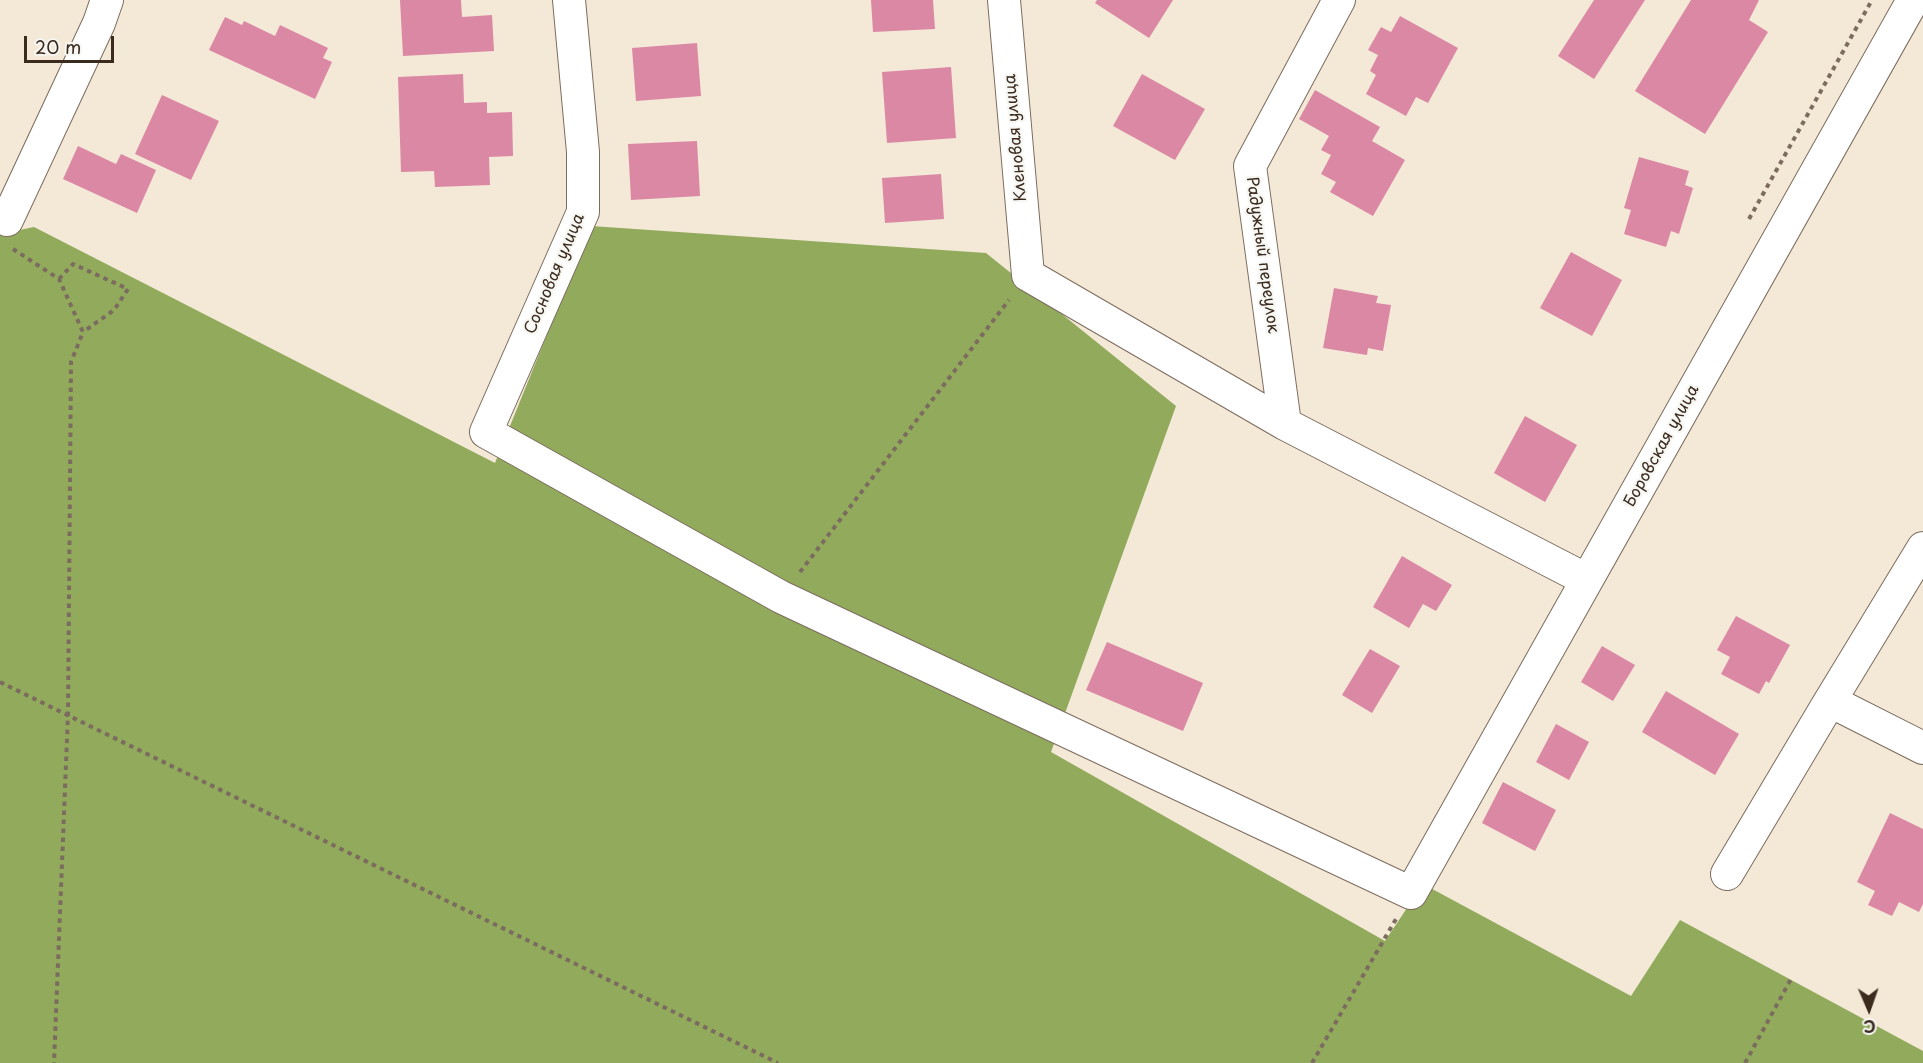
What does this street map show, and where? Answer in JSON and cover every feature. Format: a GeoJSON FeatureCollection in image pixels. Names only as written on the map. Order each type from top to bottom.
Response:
{"type":"FeatureCollection","features":[{"type":"Feature","properties":{"kind":"street"},"geometry":{"type":"LineString","coordinates":[[10,214],[99,23],[107,0]]}},
{"type":"Feature","properties":{"kind":"street","name":"Сосновая улица"},"geometry":{"type":"LineString","coordinates":[[569,0],[583,152],[584,212],[486,432],[781,597]]}},
{"type":"Feature","properties":{"kind":"street","name":"Кленовая улица"},"geometry":{"type":"LineString","coordinates":[[1004,0],[1028,275]]}},
{"type":"Feature","properties":{"kind":"street","name":"Радужный переулок"},"geometry":{"type":"LineString","coordinates":[[1285,424],[1250,166],[1339,0]]}},
{"type":"Feature","properties":{"kind":"street","name":"Боровская улица"},"geometry":{"type":"LineString","coordinates":[[1411,893],[1913,0]]}},
{"type":"Feature","properties":{"kind":"street"},"geometry":{"type":"LineString","coordinates":[[1028,275],[1285,424],[1587,580]]}},
{"type":"Feature","properties":{"kind":"street"},"geometry":{"type":"LineString","coordinates":[[1727,874],[1923,548]]}},
{"type":"Feature","properties":{"kind":"street"},"geometry":{"type":"LineString","coordinates":[[781,597],[1411,893]]}},
{"type":"Feature","properties":{"kind":"street"},"geometry":{"type":"LineString","coordinates":[[1830,701],[1923,748]]}},
{"type":"Feature","properties":{"kind":"path"},"geometry":{"type":"LineString","coordinates":[[1749,219],[1872,0]]}},
{"type":"Feature","properties":{"kind":"path"},"geometry":{"type":"LineString","coordinates":[[10,214],[11,248],[59,279],[83,332]]}},
{"type":"Feature","properties":{"kind":"path"},"geometry":{"type":"LineString","coordinates":[[54,1063],[68,714],[71,362],[83,332],[114,310],[128,289],[73,264],[59,279]]}},
{"type":"Feature","properties":{"kind":"path"},"geometry":{"type":"LineString","coordinates":[[781,597],[1028,275]]}},
{"type":"Feature","properties":{"kind":"path"},"geometry":{"type":"LineString","coordinates":[[0,682],[778,1063]]}},
{"type":"Feature","properties":{"kind":"path"},"geometry":{"type":"LineString","coordinates":[[1312,1063],[1411,893]]}},
{"type":"Feature","properties":{"kind":"path"},"geometry":{"type":"LineString","coordinates":[[1745,1063],[1791,980]]}},
{"type":"Feature","properties":{"kind":"green space"},"geometry":{"type":"Polygon","coordinates":[[[0,225],[5,233],[34,227],[495,463],[591,226],[986,253],[1176,406],[1051,752],[1385,941],[1423,884],[1631,996],[1680,920],[1923,1051],[1923,1063],[0,1063],[0,225]]]}},
{"type":"Feature","properties":{"kind":"building"},"geometry":{"type":"Polygon","coordinates":[[[400,0],[461,0],[462,17],[492,15],[494,51],[403,56],[400,0]]]}},
{"type":"Feature","properties":{"kind":"building"},"geometry":{"type":"Polygon","coordinates":[[[871,0],[933,0],[935,29],[873,32],[871,0]]]}},
{"type":"Feature","properties":{"kind":"building"},"geometry":{"type":"Polygon","coordinates":[[[1097,0],[1173,0],[1149,38],[1095,3],[1097,0]]]}},
{"type":"Feature","properties":{"kind":"building"},"geometry":{"type":"Polygon","coordinates":[[[1594,0],[1645,0],[1594,79],[1558,56],[1594,0]]]}},
{"type":"Feature","properties":{"kind":"building"},"geometry":{"type":"Polygon","coordinates":[[[1691,0],[1759,0],[1749,20],[1768,32],[1705,134],[1635,91],[1691,0]]]}},
{"type":"Feature","properties":{"kind":"building"},"geometry":{"type":"Polygon","coordinates":[[[1400,16],[1458,48],[1428,103],[1416,97],[1406,116],[1366,94],[1376,75],[1370,71],[1378,55],[1368,50],[1381,27],[1391,32],[1400,16]]]}},
{"type":"Feature","properties":{"kind":"building"},"geometry":{"type":"Polygon","coordinates":[[[225,17],[242,25],[244,21],[275,36],[280,25],[328,48],[323,58],[332,62],[315,99],[209,50],[225,17]]]}},
{"type":"Feature","properties":{"kind":"building"},"geometry":{"type":"Polygon","coordinates":[[[697,43],[701,96],[636,101],[632,48],[697,43]]]}},
{"type":"Feature","properties":{"kind":"building"},"geometry":{"type":"Polygon","coordinates":[[[951,67],[956,138],[887,143],[882,72],[951,67]]]}},
{"type":"Feature","properties":{"kind":"building"},"geometry":{"type":"Polygon","coordinates":[[[463,74],[464,103],[487,102],[487,113],[512,112],[513,156],[489,157],[490,185],[435,187],[434,171],[401,172],[398,77],[463,74]]]}},
{"type":"Feature","properties":{"kind":"building"},"geometry":{"type":"Polygon","coordinates":[[[1142,74],[1205,109],[1175,160],[1113,126],[1142,74]]]}},
{"type":"Feature","properties":{"kind":"building"},"geometry":{"type":"Polygon","coordinates":[[[1315,90],[1380,127],[1372,141],[1405,160],[1373,216],[1330,192],[1336,182],[1321,174],[1331,155],[1321,150],[1329,136],[1299,119],[1315,90]]]}},
{"type":"Feature","properties":{"kind":"building"},"geometry":{"type":"Polygon","coordinates":[[[162,95],[219,121],[191,180],[135,154],[162,95]]]}},
{"type":"Feature","properties":{"kind":"building"},"geometry":{"type":"Polygon","coordinates":[[[697,141],[700,196],[631,200],[628,144],[697,141]]]}},
{"type":"Feature","properties":{"kind":"building"},"geometry":{"type":"Polygon","coordinates":[[[78,146],[116,164],[121,154],[156,170],[137,213],[63,179],[78,146]]]}},
{"type":"Feature","properties":{"kind":"building"},"geometry":{"type":"Polygon","coordinates":[[[1639,157],[1689,171],[1685,185],[1693,188],[1679,234],[1671,231],[1666,247],[1624,234],[1631,210],[1624,208],[1639,157]]]}},
{"type":"Feature","properties":{"kind":"building"},"geometry":{"type":"Polygon","coordinates":[[[941,174],[944,219],[885,223],[882,178],[941,174]]]}},
{"type":"Feature","properties":{"kind":"building"},"geometry":{"type":"Polygon","coordinates":[[[1571,252],[1622,280],[1592,336],[1540,308],[1571,252]]]}},
{"type":"Feature","properties":{"kind":"building"},"geometry":{"type":"Polygon","coordinates":[[[1334,288],[1378,296],[1376,303],[1391,305],[1383,351],[1368,348],[1367,355],[1323,348],[1334,288]]]}},
{"type":"Feature","properties":{"kind":"building"},"geometry":{"type":"Polygon","coordinates":[[[1525,416],[1577,445],[1545,502],[1494,473],[1525,416]]]}},
{"type":"Feature","properties":{"kind":"building"},"geometry":{"type":"Polygon","coordinates":[[[1402,556],[1452,585],[1436,611],[1423,604],[1409,628],[1373,607],[1402,556]]]}},
{"type":"Feature","properties":{"kind":"building"},"geometry":{"type":"Polygon","coordinates":[[[1736,616],[1790,645],[1769,683],[1766,681],[1759,694],[1721,674],[1730,657],[1717,650],[1736,616]]]}},
{"type":"Feature","properties":{"kind":"building"},"geometry":{"type":"Polygon","coordinates":[[[1107,642],[1203,683],[1183,731],[1086,690],[1107,642]]]}},
{"type":"Feature","properties":{"kind":"building"},"geometry":{"type":"Polygon","coordinates":[[[1602,646],[1635,665],[1613,701],[1581,682],[1602,646]]]}},
{"type":"Feature","properties":{"kind":"building"},"geometry":{"type":"Polygon","coordinates":[[[1370,649],[1400,666],[1372,713],[1342,695],[1370,649]]]}},
{"type":"Feature","properties":{"kind":"building"},"geometry":{"type":"Polygon","coordinates":[[[1666,691],[1739,734],[1715,775],[1642,732],[1666,691]]]}},
{"type":"Feature","properties":{"kind":"building"},"geometry":{"type":"Polygon","coordinates":[[[1556,724],[1589,742],[1569,780],[1536,762],[1556,724]]]}},
{"type":"Feature","properties":{"kind":"building"},"geometry":{"type":"Polygon","coordinates":[[[1503,782],[1556,810],[1535,851],[1482,823],[1503,782]]]}},
{"type":"Feature","properties":{"kind":"building"},"geometry":{"type":"Polygon","coordinates":[[[1890,813],[1923,829],[1923,904],[1919,912],[1899,902],[1892,916],[1868,905],[1875,891],[1857,882],[1890,813]]]}}]}
